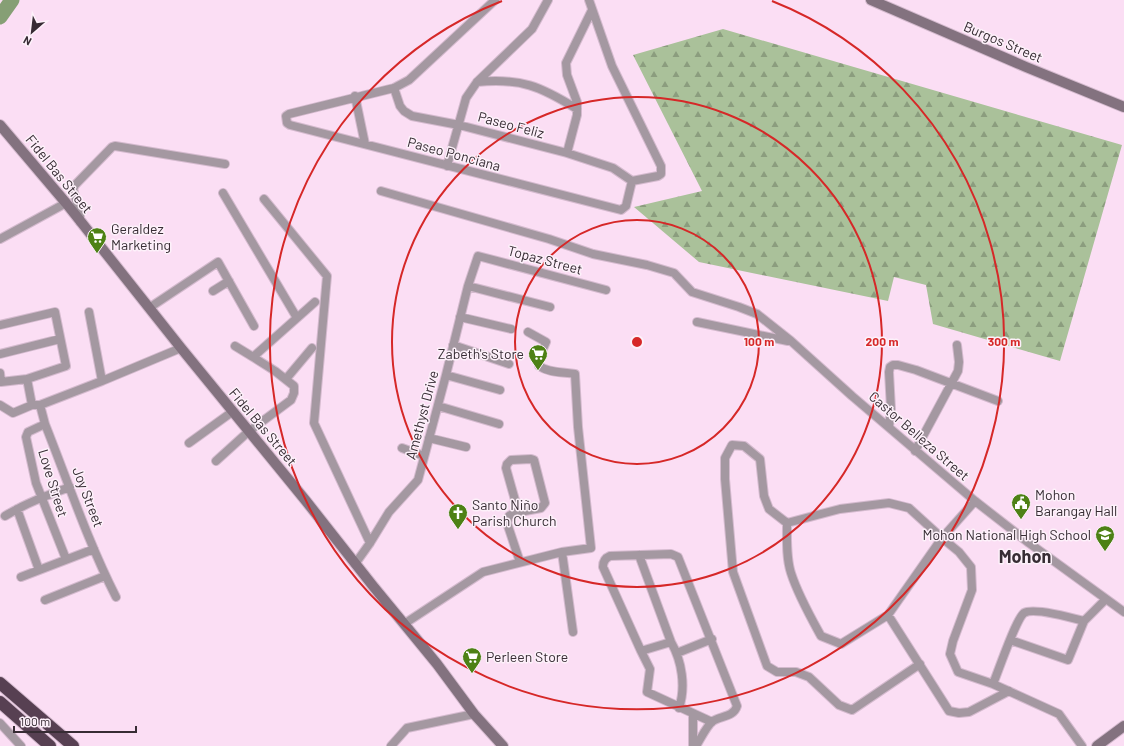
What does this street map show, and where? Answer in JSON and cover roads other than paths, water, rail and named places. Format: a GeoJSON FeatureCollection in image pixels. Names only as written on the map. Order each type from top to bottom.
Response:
{"type":"FeatureCollection","features":[{"type":"Feature","properties":{"kind":"highway"},"geometry":{"type":"LineString","coordinates":[[0,683],[73,746]]}},
{"type":"Feature","properties":{"kind":"highway"},"geometry":{"type":"LineString","coordinates":[[0,702],[50,746]]}},
{"type":"Feature","properties":{"kind":"street"},"geometry":{"type":"LineString","coordinates":[[365,144],[355,96],[394,88],[409,80],[495,0]]}},
{"type":"Feature","properties":{"kind":"street"},"geometry":{"type":"LineString","coordinates":[[447,166],[466,98],[477,82],[532,29],[548,0]]}},
{"type":"Feature","properties":{"kind":"street"},"geometry":{"type":"LineString","coordinates":[[589,0],[612,66],[661,166],[661,174],[658,176],[632,181]]}},
{"type":"Feature","properties":{"kind":"street","name":"Burgos Street"},"geometry":{"type":"LineString","coordinates":[[871,0],[1026,67],[1124,107]]}},
{"type":"Feature","properties":{"kind":"street"},"geometry":{"type":"LineString","coordinates":[[567,153],[578,115],[577,102],[568,75],[566,63],[592,10]]}},
{"type":"Feature","properties":{"kind":"street"},"geometry":{"type":"LineString","coordinates":[[477,82],[500,80],[528,84],[555,95],[577,109]]}},
{"type":"Feature","properties":{"kind":"street","name":"Paseo Feliz"},"geometry":{"type":"LineString","coordinates":[[394,88],[400,106],[404,111],[412,116],[459,125],[567,153],[613,168],[632,181]]}},
{"type":"Feature","properties":{"kind":"street","name":"Paseo Ponciana"},"geometry":{"type":"LineString","coordinates":[[355,96],[289,114],[286,116],[286,120],[290,125],[618,210],[621,210],[626,206],[632,181]]}},
{"type":"Feature","properties":{"kind":"street","name":"Fidel Bas Street"},"geometry":{"type":"LineString","coordinates":[[0,126],[66,203],[248,432],[297,490],[355,564],[437,664],[474,714],[503,746]]}},
{"type":"Feature","properties":{"kind":"street"},"geometry":{"type":"LineString","coordinates":[[80,222],[80,214],[73,188],[112,147],[115,146],[225,164]]}},
{"type":"Feature","properties":{"kind":"street","name":"Castor Belleza Street"},"geometry":{"type":"LineString","coordinates":[[381,191],[549,239],[593,254],[647,265],[674,273],[692,292],[757,314],[791,341],[915,451],[975,501],[1029,543],[1124,612]]}},
{"type":"Feature","properties":{"kind":"street"},"geometry":{"type":"LineString","coordinates":[[223,193],[297,318]]}},
{"type":"Feature","properties":{"kind":"street"},"geometry":{"type":"LineString","coordinates":[[264,199],[327,276],[314,423],[370,544]]}},
{"type":"Feature","properties":{"kind":"street"},"geometry":{"type":"LineString","coordinates":[[0,239],[66,203]]}},
{"type":"Feature","properties":{"kind":"street","name":"Amethyst Drive"},"geometry":{"type":"LineString","coordinates":[[355,564],[370,544],[389,512],[418,480],[468,286],[478,256]]}},
{"type":"Feature","properties":{"kind":"street","name":"Topaz Street"},"geometry":{"type":"LineString","coordinates":[[478,256],[606,290]]}},
{"type":"Feature","properties":{"kind":"street"},"geometry":{"type":"LineString","coordinates":[[149,308],[218,262],[254,326]]}},
{"type":"Feature","properties":{"kind":"street"},"geometry":{"type":"LineString","coordinates":[[213,291],[229,281]]}},
{"type":"Feature","properties":{"kind":"street"},"geometry":{"type":"LineString","coordinates":[[468,286],[550,307]]}},
{"type":"Feature","properties":{"kind":"street"},"geometry":{"type":"LineString","coordinates":[[253,357],[315,302]]}},
{"type":"Feature","properties":{"kind":"street"},"geometry":{"type":"LineString","coordinates":[[0,325],[55,312],[66,366],[27,379],[1,382],[0,373]]}},
{"type":"Feature","properties":{"kind":"street"},"geometry":{"type":"LineString","coordinates":[[88,312],[102,381]]}},
{"type":"Feature","properties":{"kind":"street"},"geometry":{"type":"LineString","coordinates":[[460,317],[510,329]]}},
{"type":"Feature","properties":{"kind":"street"},"geometry":{"type":"LineString","coordinates":[[697,322],[791,341]]}},
{"type":"Feature","properties":{"kind":"street"},"geometry":{"type":"LineString","coordinates":[[404,624],[483,572],[562,552],[590,548],[578,427],[575,374],[550,371],[538,366],[538,360],[546,342],[528,332]]}},
{"type":"Feature","properties":{"kind":"street"},"geometry":{"type":"LineString","coordinates":[[0,354],[60,339]]}},
{"type":"Feature","properties":{"kind":"street"},"geometry":{"type":"LineString","coordinates":[[453,345],[509,364]]}},
{"type":"Feature","properties":{"kind":"street"},"geometry":{"type":"LineString","coordinates":[[915,451],[958,371],[957,345]]}},
{"type":"Feature","properties":{"kind":"street"},"geometry":{"type":"LineString","coordinates":[[216,461],[248,432],[291,400],[294,393],[294,386],[286,379],[235,346]]}},
{"type":"Feature","properties":{"kind":"street"},"geometry":{"type":"LineString","coordinates":[[0,404],[13,413],[102,381],[181,348]]}},
{"type":"Feature","properties":{"kind":"street"},"geometry":{"type":"LineString","coordinates":[[286,379],[312,348]]}},
{"type":"Feature","properties":{"kind":"street"},"geometry":{"type":"LineString","coordinates":[[889,427],[891,409],[891,366],[898,365],[916,370],[998,402]]}},
{"type":"Feature","properties":{"kind":"street"},"geometry":{"type":"LineString","coordinates":[[446,375],[500,390]]}},
{"type":"Feature","properties":{"kind":"street","name":"Joy Street"},"geometry":{"type":"LineString","coordinates":[[27,379],[36,405],[45,424],[105,576],[116,597]]}},
{"type":"Feature","properties":{"kind":"street"},"geometry":{"type":"LineString","coordinates":[[438,406],[499,424]]}},
{"type":"Feature","properties":{"kind":"street"},"geometry":{"type":"LineString","coordinates":[[189,443],[232,412]]}},
{"type":"Feature","properties":{"kind":"street","name":"Love Street"},"geometry":{"type":"LineString","coordinates":[[45,424],[30,430],[26,434],[35,478],[66,559]]}},
{"type":"Feature","properties":{"kind":"street"},"geometry":{"type":"LineString","coordinates":[[429,438],[466,447]]}},
{"type":"Feature","properties":{"kind":"street"},"geometry":{"type":"LineString","coordinates":[[920,664],[852,710],[839,705],[809,677],[796,672],[777,672],[767,666],[733,572],[724,458],[732,445],[744,446],[760,459],[764,496],[769,509],[787,523],[791,572],[821,636],[841,644],[888,615],[942,538],[975,501]]}},
{"type":"Feature","properties":{"kind":"street"},"geometry":{"type":"LineString","coordinates":[[402,448],[424,456]]}},
{"type":"Feature","properties":{"kind":"street"},"geometry":{"type":"LineString","coordinates":[[514,513],[517,508],[506,468],[507,464],[510,460],[534,460],[545,503],[541,508],[514,513],[509,516],[507,523],[520,562]]}},
{"type":"Feature","properties":{"kind":"street"},"geometry":{"type":"LineString","coordinates":[[5,516],[42,497],[70,487]]}},
{"type":"Feature","properties":{"kind":"street"},"geometry":{"type":"LineString","coordinates":[[787,523],[840,509],[889,503],[909,508],[959,552],[971,567],[972,590],[953,641],[950,654],[958,672],[993,684],[1060,714],[1082,746]]}},
{"type":"Feature","properties":{"kind":"street"},"geometry":{"type":"LineString","coordinates":[[17,509],[39,570]]}},
{"type":"Feature","properties":{"kind":"street"},"geometry":{"type":"LineString","coordinates":[[21,577],[94,549]]}},
{"type":"Feature","properties":{"kind":"street"},"geometry":{"type":"LineString","coordinates":[[562,552],[573,632]]}},
{"type":"Feature","properties":{"kind":"street"},"geometry":{"type":"LineString","coordinates":[[694,746],[712,722],[726,717],[736,710],[737,706],[712,639],[678,557],[671,554],[608,557],[605,559],[603,566],[650,669],[647,692],[712,722]]}},
{"type":"Feature","properties":{"kind":"street"},"geometry":{"type":"LineString","coordinates":[[639,555],[671,642],[677,653],[683,686],[679,708]]}},
{"type":"Feature","properties":{"kind":"street"},"geometry":{"type":"LineString","coordinates":[[45,600],[105,576]]}},
{"type":"Feature","properties":{"kind":"street"},"geometry":{"type":"LineString","coordinates":[[1010,640],[1068,660],[1084,621],[1103,602]]}},
{"type":"Feature","properties":{"kind":"street"},"geometry":{"type":"LineString","coordinates":[[993,684],[1010,640],[1021,616],[1024,613],[1029,611],[1084,621]]}},
{"type":"Feature","properties":{"kind":"street"},"geometry":{"type":"LineString","coordinates":[[888,615],[949,711],[960,713],[969,712],[1009,691]]}},
{"type":"Feature","properties":{"kind":"street"},"geometry":{"type":"LineString","coordinates":[[677,653],[712,639]]}},
{"type":"Feature","properties":{"kind":"street"},"geometry":{"type":"LineString","coordinates":[[641,651],[671,642]]}},
{"type":"Feature","properties":{"kind":"street"},"geometry":{"type":"LineString","coordinates":[[391,746],[404,729],[474,714]]}},
{"type":"Feature","properties":{"kind":"street"},"geometry":{"type":"LineString","coordinates":[[693,714],[694,746]]}},
{"type":"Feature","properties":{"kind":"street"},"geometry":{"type":"LineString","coordinates":[[0,723],[21,746]]}},
{"type":"Feature","properties":{"kind":"street"},"geometry":{"type":"LineString","coordinates":[[1097,746],[1124,726]]}},
{"type":"Feature","properties":{"kind":"waterway"},"geometry":{"type":"LineString","coordinates":[[0,17],[12,0]]}},
{"type":"Feature","properties":{"kind":"place","name":"Geraldez Marketing"},"geometry":{"type":"Point","coordinates":[97,254]}},
{"type":"Feature","properties":{"kind":"place","name":"Zabeth's Store"},"geometry":{"type":"Point","coordinates":[538,371]}},
{"type":"Feature","properties":{"kind":"place","name":"Mohon Barangay Hall"},"geometry":{"type":"Point","coordinates":[1021,520]}},
{"type":"Feature","properties":{"kind":"place","name":"Santo Niño Parish Church"},"geometry":{"type":"Point","coordinates":[458,530]}},
{"type":"Feature","properties":{"kind":"place","name":"Mohon National High School"},"geometry":{"type":"Point","coordinates":[1105,552]}},
{"type":"Feature","properties":{"kind":"place","name":"Perleen Store"},"geometry":{"type":"Point","coordinates":[472,674]}},
{"type":"Feature","properties":{"kind":"district","name":"Mohon"},"geometry":{"type":"Point","coordinates":[1025,557]}}]}
